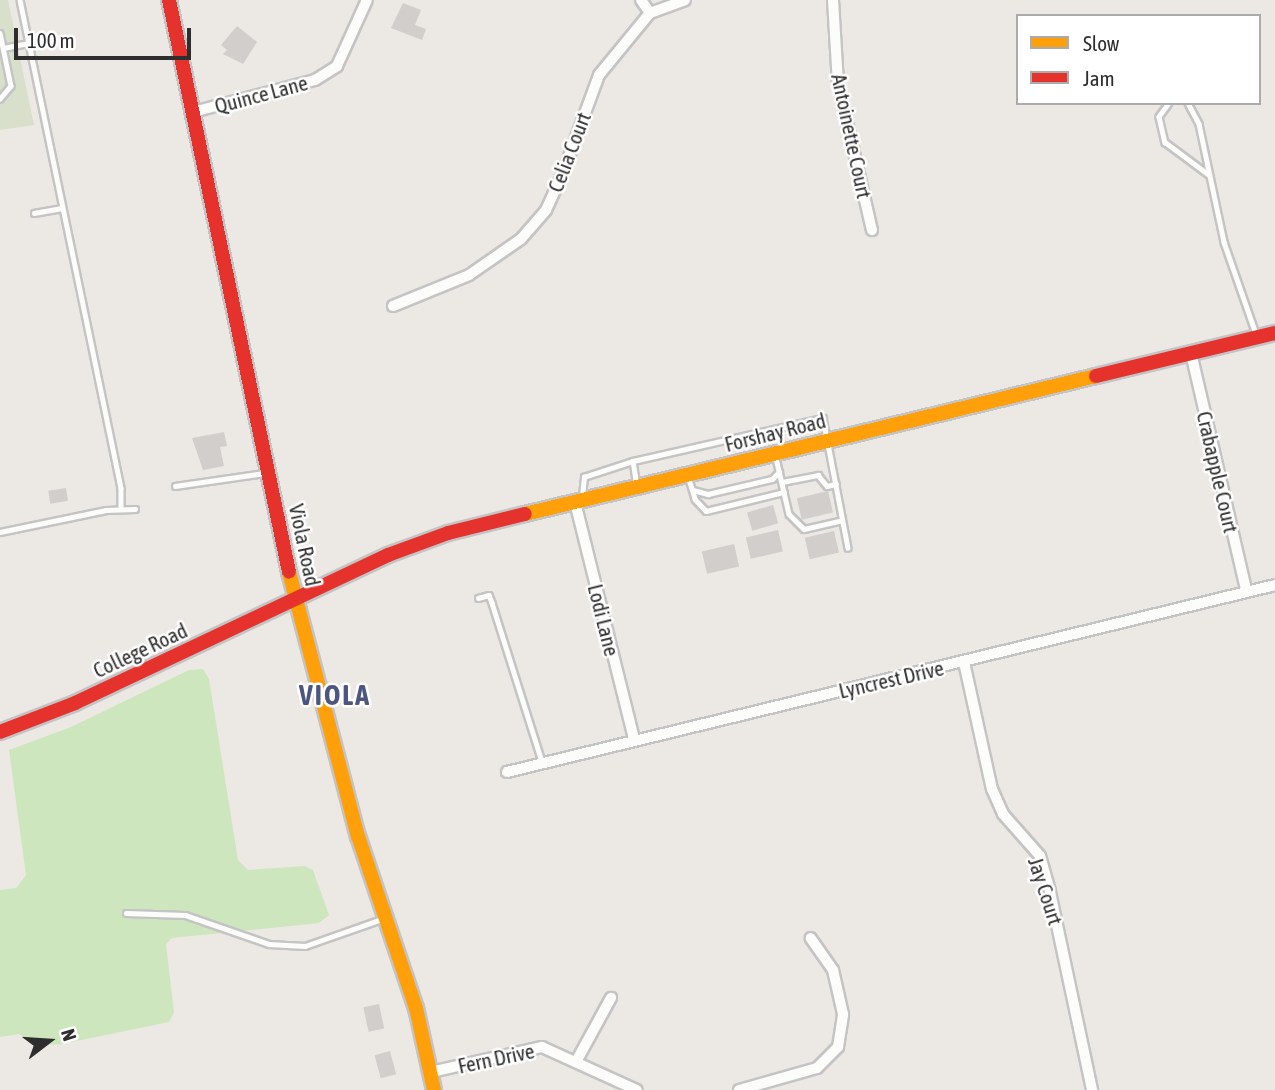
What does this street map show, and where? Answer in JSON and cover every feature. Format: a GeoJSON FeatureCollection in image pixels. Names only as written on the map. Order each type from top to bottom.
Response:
{"type":"FeatureCollection","features":[{"type":"Feature","properties":{"kind":"street","name":"Viola Road"},"geometry":{"type":"LineString","coordinates":[[169,0],[295,601],[383,919],[413,996],[435,1090]]}},
{"type":"Feature","properties":{"kind":"street","name":"Quince Lane"},"geometry":{"type":"LineString","coordinates":[[192,112],[275,92],[326,73],[337,66],[350,46],[368,0]]}},
{"type":"Feature","properties":{"kind":"street"},"geometry":{"type":"LineString","coordinates":[[641,0],[650,13],[685,0]]}},
{"type":"Feature","properties":{"kind":"street","name":"Antoinette Court"},"geometry":{"type":"LineString","coordinates":[[833,0],[838,83],[872,230]]}},
{"type":"Feature","properties":{"kind":"street","name":"Celia Court"},"geometry":{"type":"LineString","coordinates":[[393,306],[469,275],[522,239],[546,210],[558,185],[599,75],[650,13]]}},
{"type":"Feature","properties":{"kind":"street","name":"Forshay Road"},"geometry":{"type":"LineString","coordinates":[[295,601],[421,541],[1275,333]]}},
{"type":"Feature","properties":{"kind":"street","name":"Crabapple Court"},"geometry":{"type":"LineString","coordinates":[[1191,353],[1246,590]]}},
{"type":"Feature","properties":{"kind":"street","name":"Lodi Lane"},"geometry":{"type":"LineString","coordinates":[[578,501],[634,739]]}},
{"type":"Feature","properties":{"kind":"street","name":"Lyncrest Drive"},"geometry":{"type":"LineString","coordinates":[[507,772],[1275,584]]}},
{"type":"Feature","properties":{"kind":"street","name":"College Road"},"geometry":{"type":"LineString","coordinates":[[0,732],[75,703],[295,601]]}},
{"type":"Feature","properties":{"kind":"street","name":"Jay Court"},"geometry":{"type":"LineString","coordinates":[[964,662],[992,789],[1003,814],[1040,856],[1092,1090]]}},
{"type":"Feature","properties":{"kind":"street"},"geometry":{"type":"LineString","coordinates":[[739,1090],[817,1068],[838,1046],[844,1014],[834,970],[811,938]]}},
{"type":"Feature","properties":{"kind":"street"},"geometry":{"type":"LineString","coordinates":[[577,1060],[611,998]]}},
{"type":"Feature","properties":{"kind":"street","name":"Fern Drive"},"geometry":{"type":"LineString","coordinates":[[430,1072],[542,1047],[577,1060],[636,1090]]}},
{"type":"Feature","properties":{"kind":"lane"},"geometry":{"type":"LineString","coordinates":[[20,0],[121,488],[121,509]]}},
{"type":"Feature","properties":{"kind":"lane"},"geometry":{"type":"LineString","coordinates":[[0,33],[11,86],[0,99]]}},
{"type":"Feature","properties":{"kind":"lane"},"geometry":{"type":"LineString","coordinates":[[3,48],[28,43]]}},
{"type":"Feature","properties":{"kind":"lane"},"geometry":{"type":"LineString","coordinates":[[1168,105],[1159,117],[1165,142],[1209,174]]}},
{"type":"Feature","properties":{"kind":"lane"},"geometry":{"type":"LineString","coordinates":[[1189,105],[1199,124],[1224,242],[1257,338]]}},
{"type":"Feature","properties":{"kind":"lane"},"geometry":{"type":"LineString","coordinates":[[34,213],[62,208]]}},
{"type":"Feature","properties":{"kind":"lane"},"geometry":{"type":"LineString","coordinates":[[578,501],[584,477],[633,461],[818,417],[824,418],[848,548]]}},
{"type":"Feature","properties":{"kind":"lane"},"geometry":{"type":"LineString","coordinates":[[775,454],[789,514],[804,529],[842,520]]}},
{"type":"Feature","properties":{"kind":"lane"},"geometry":{"type":"LineString","coordinates":[[633,461],[638,487]]}},
{"type":"Feature","properties":{"kind":"lane"},"geometry":{"type":"LineString","coordinates":[[175,486],[268,472]]}},
{"type":"Feature","properties":{"kind":"lane"},"geometry":{"type":"LineString","coordinates":[[692,490],[708,494],[772,479],[779,472]]}},
{"type":"Feature","properties":{"kind":"lane"},"geometry":{"type":"LineString","coordinates":[[687,475],[692,490],[706,511],[784,492]]}},
{"type":"Feature","properties":{"kind":"lane"},"geometry":{"type":"LineString","coordinates":[[782,482],[818,475],[827,486],[836,484]]}},
{"type":"Feature","properties":{"kind":"lane"},"geometry":{"type":"LineString","coordinates":[[0,532],[121,509],[135,509]]}},
{"type":"Feature","properties":{"kind":"lane"},"geometry":{"type":"LineString","coordinates":[[478,598],[489,595],[542,763]]}},
{"type":"Feature","properties":{"kind":"lane"},"geometry":{"type":"LineString","coordinates":[[126,913],[185,915],[268,944],[305,946],[383,919]]}},
{"type":"Feature","properties":{"kind":"green space"},"geometry":{"type":"Polygon","coordinates":[[[0,0],[8,0],[34,125],[0,130],[0,0]]]}},
{"type":"Feature","properties":{"kind":"green space"},"geometry":{"type":"Polygon","coordinates":[[[203,669],[209,679],[238,860],[248,870],[304,866],[313,870],[329,915],[319,923],[172,938],[166,944],[174,1012],[169,1022],[62,1044],[36,1045],[19,1034],[0,1037],[0,890],[16,888],[26,875],[9,750],[71,727],[189,670],[203,669]]]}},
{"type":"Feature","properties":{"kind":"building"},"geometry":{"type":"Polygon","coordinates":[[[403,3],[421,10],[415,25],[426,29],[422,40],[391,28],[403,3]]]}},
{"type":"Feature","properties":{"kind":"building"},"geometry":{"type":"Polygon","coordinates":[[[237,26],[257,42],[243,64],[223,54],[227,50],[221,45],[237,26]]]}},
{"type":"Feature","properties":{"kind":"building"},"geometry":{"type":"Polygon","coordinates":[[[224,432],[227,446],[220,447],[224,466],[203,470],[192,438],[224,432]]]}},
{"type":"Feature","properties":{"kind":"building"},"geometry":{"type":"Polygon","coordinates":[[[66,488],[68,501],[50,504],[48,491],[66,488]]]}},
{"type":"Feature","properties":{"kind":"building"},"geometry":{"type":"Polygon","coordinates":[[[828,491],[833,512],[802,520],[797,498],[828,491]]]}},
{"type":"Feature","properties":{"kind":"building"},"geometry":{"type":"Polygon","coordinates":[[[773,505],[778,523],[752,531],[747,512],[773,505]]]}},
{"type":"Feature","properties":{"kind":"building"},"geometry":{"type":"Polygon","coordinates":[[[778,530],[783,551],[751,559],[746,537],[778,530]]]}},
{"type":"Feature","properties":{"kind":"building"},"geometry":{"type":"Polygon","coordinates":[[[834,531],[839,552],[810,559],[805,538],[834,531]]]}},
{"type":"Feature","properties":{"kind":"building"},"geometry":{"type":"Polygon","coordinates":[[[734,544],[739,566],[707,574],[702,551],[734,544]]]}},
{"type":"Feature","properties":{"kind":"building"},"geometry":{"type":"Polygon","coordinates":[[[379,1004],[384,1028],[369,1032],[363,1007],[379,1004]]]}},
{"type":"Feature","properties":{"kind":"building"},"geometry":{"type":"Polygon","coordinates":[[[390,1051],[396,1074],[381,1078],[375,1055],[390,1051]]]}},
{"type":"Feature","properties":{"kind":"traffic: slow"},"geometry":{"type":"LineString","coordinates":[[525,514],[1096,376]]}},
{"type":"Feature","properties":{"kind":"traffic: slow"},"geometry":{"type":"LineString","coordinates":[[289,572],[358,836],[416,1008],[434,1090]]}},
{"type":"Feature","properties":{"kind":"traffic: jam"},"geometry":{"type":"LineString","coordinates":[[169,0],[289,572]]}},
{"type":"Feature","properties":{"kind":"traffic: jam"},"geometry":{"type":"LineString","coordinates":[[1096,376],[1275,333]]}},
{"type":"Feature","properties":{"kind":"traffic: jam"},"geometry":{"type":"LineString","coordinates":[[0,732],[75,703],[388,555],[448,533],[525,514]]}},
{"type":"Feature","properties":{"kind":"district","name":"VIOLA"},"geometry":{"type":"Point","coordinates":[335,695]}}]}
